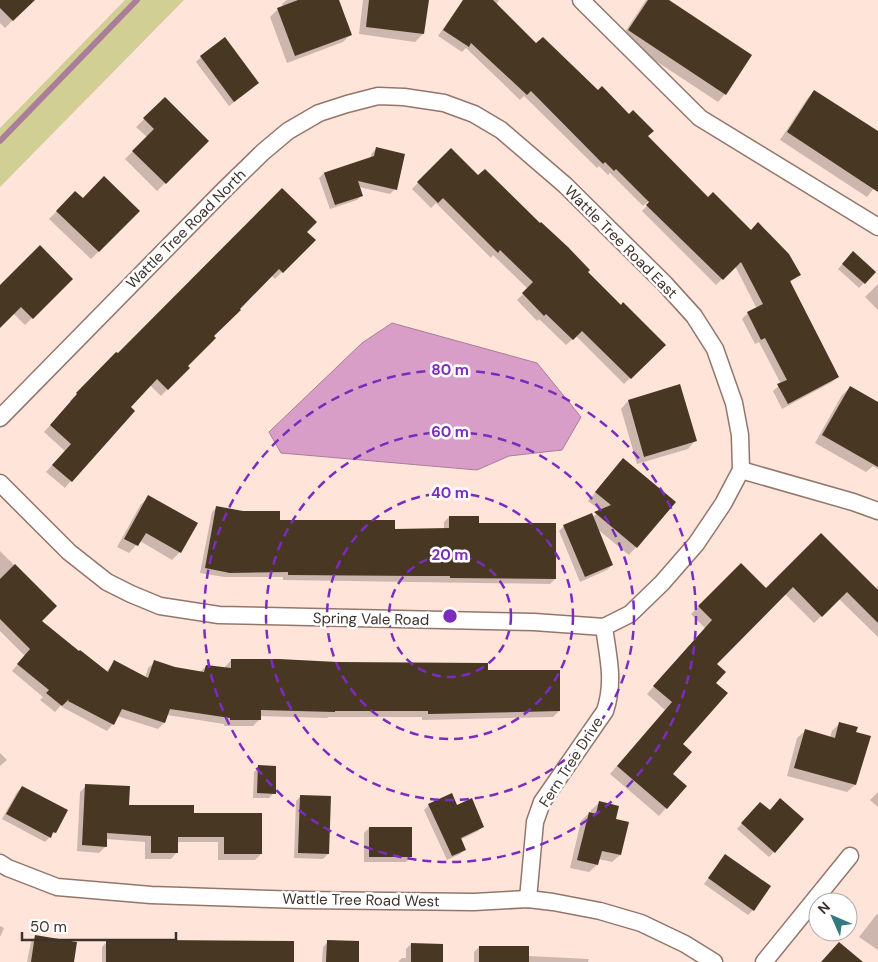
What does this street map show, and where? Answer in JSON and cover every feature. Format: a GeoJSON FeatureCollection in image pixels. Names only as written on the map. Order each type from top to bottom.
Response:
{"type":"FeatureCollection","features":[{"type":"Feature","properties":{"kind":"street"},"geometry":{"type":"LineString","coordinates":[[581,0],[700,118],[878,227]]}},
{"type":"Feature","properties":{"kind":"street","name":"Wattle Tree Road North"},"geometry":{"type":"LineString","coordinates":[[0,418],[223,191],[263,152],[288,131],[319,113],[347,104],[378,96],[404,98]]}},
{"type":"Feature","properties":{"kind":"street","name":"Wattle Tree Road East"},"geometry":{"type":"LineString","coordinates":[[404,98],[444,103],[474,114],[501,130],[565,185],[665,284],[694,316],[715,349],[734,403],[740,436],[741,470]]}},
{"type":"Feature","properties":{"kind":"street"},"geometry":{"type":"LineString","coordinates":[[604,627],[630,614],[662,583],[696,544],[723,504],[741,470],[878,511]]}},
{"type":"Feature","properties":{"kind":"street","name":"Spring Vale Road"},"geometry":{"type":"LineString","coordinates":[[0,483],[69,552],[107,582],[160,606],[219,615],[534,622],[604,627]]}},
{"type":"Feature","properties":{"kind":"street","name":"Fern Tree Drive"},"geometry":{"type":"LineString","coordinates":[[528,899],[536,822],[542,802],[605,711],[611,694],[604,627]]}},
{"type":"Feature","properties":{"kind":"street"},"geometry":{"type":"LineString","coordinates":[[764,962],[850,856]]}},
{"type":"Feature","properties":{"kind":"street","name":"Wattle Tree Road West"},"geometry":{"type":"LineString","coordinates":[[0,863],[8,868],[57,886],[151,895],[302,900],[474,902],[528,899],[600,911],[641,923],[685,944],[714,962]]}},
{"type":"Feature","properties":{"kind":"shaded area"},"geometry":{"type":"Polygon","coordinates":[[[125,0],[184,0],[0,187],[0,128],[125,0]]]}},
{"type":"Feature","properties":{"kind":"shaded area"},"geometry":{"type":"Polygon","coordinates":[[[392,323],[537,363],[581,417],[562,450],[509,456],[477,470],[281,453],[269,432],[362,343],[392,323]]]}},
{"type":"Feature","properties":{"kind":"building"},"geometry":{"type":"Polygon","coordinates":[[[0,0],[35,0],[13,21],[0,8],[0,0]]]}},
{"type":"Feature","properties":{"kind":"building"},"geometry":{"type":"Polygon","coordinates":[[[298,0],[339,0],[352,35],[295,56],[277,8],[298,0]]]}},
{"type":"Feature","properties":{"kind":"building"},"geometry":{"type":"Polygon","coordinates":[[[369,0],[429,0],[424,34],[366,27],[369,0]]]}},
{"type":"Feature","properties":{"kind":"building"},"geometry":{"type":"Polygon","coordinates":[[[463,0],[493,0],[536,43],[543,37],[598,90],[602,86],[629,114],[633,110],[654,131],[648,136],[708,197],[713,192],[751,230],[758,222],[789,254],[801,275],[790,281],[839,377],[788,404],[777,384],[787,380],[765,338],[761,340],[747,312],[763,304],[741,262],[723,280],[646,205],[649,202],[616,169],[614,171],[605,162],[603,164],[531,91],[527,95],[471,43],[469,47],[443,30],[463,0]]]}},
{"type":"Feature","properties":{"kind":"building"},"geometry":{"type":"Polygon","coordinates":[[[648,0],[669,0],[752,55],[726,95],[628,30],[648,0]]]}},
{"type":"Feature","properties":{"kind":"building"},"geometry":{"type":"Polygon","coordinates":[[[225,37],[259,83],[234,102],[200,56],[225,37]]]}},
{"type":"Feature","properties":{"kind":"building"},"geometry":{"type":"Polygon","coordinates":[[[814,90],[878,131],[878,192],[787,132],[814,90]]]}},
{"type":"Feature","properties":{"kind":"building"},"geometry":{"type":"Polygon","coordinates":[[[165,97],[209,141],[166,184],[132,151],[154,129],[143,118],[165,97]]]}},
{"type":"Feature","properties":{"kind":"building"},"geometry":{"type":"Polygon","coordinates":[[[376,147],[405,154],[397,190],[358,181],[363,196],[335,205],[323,173],[374,156],[376,147]]]}},
{"type":"Feature","properties":{"kind":"building"},"geometry":{"type":"Polygon","coordinates":[[[451,148],[478,175],[485,169],[540,223],[568,247],[590,270],[588,272],[621,305],[623,302],[666,345],[631,379],[582,331],[573,340],[546,314],[544,316],[522,293],[533,282],[500,250],[498,253],[443,198],[438,203],[417,182],[451,148]]]}},
{"type":"Feature","properties":{"kind":"building"},"geometry":{"type":"Polygon","coordinates":[[[104,176],[140,211],[99,252],[56,211],[75,191],[83,198],[104,176]]]}},
{"type":"Feature","properties":{"kind":"building"},"geometry":{"type":"Polygon","coordinates":[[[282,188],[317,222],[307,232],[316,240],[283,273],[279,269],[214,336],[216,338],[188,366],[190,368],[168,390],[157,379],[131,407],[135,411],[72,482],[52,465],[71,444],[50,425],[76,393],[116,352],[118,353],[282,188]]]}},
{"type":"Feature","properties":{"kind":"building"},"geometry":{"type":"Polygon","coordinates":[[[40,245],[73,279],[33,319],[21,307],[0,328],[0,285],[40,245]]]}},
{"type":"Feature","properties":{"kind":"building"},"geometry":{"type":"Polygon","coordinates":[[[853,251],[876,272],[865,284],[842,264],[853,251]]]}},
{"type":"Feature","properties":{"kind":"building"},"geometry":{"type":"Polygon","coordinates":[[[680,384],[697,441],[644,457],[628,400],[680,384]]]}},
{"type":"Feature","properties":{"kind":"building"},"geometry":{"type":"Polygon","coordinates":[[[850,386],[878,402],[878,467],[822,435],[850,386]]]}},
{"type":"Feature","properties":{"kind":"building"},"geometry":{"type":"Polygon","coordinates":[[[623,458],[676,502],[637,548],[594,512],[611,505],[595,492],[623,458]]]}},
{"type":"Feature","properties":{"kind":"building"},"geometry":{"type":"Polygon","coordinates":[[[148,495],[198,523],[181,553],[146,533],[138,546],[124,539],[148,495]]]}},
{"type":"Feature","properties":{"kind":"building"},"geometry":{"type":"Polygon","coordinates":[[[216,506],[243,511],[280,511],[280,520],[395,520],[395,529],[449,528],[449,516],[479,516],[479,523],[556,523],[556,579],[288,575],[288,572],[230,573],[205,568],[216,506]]]}},
{"type":"Feature","properties":{"kind":"building"},"geometry":{"type":"Polygon","coordinates":[[[592,513],[613,565],[585,577],[563,525],[592,513]]]}},
{"type":"Feature","properties":{"kind":"building"},"geometry":{"type":"Polygon","coordinates":[[[821,533],[878,590],[878,623],[847,592],[822,617],[793,587],[717,664],[726,672],[716,683],[728,693],[683,744],[692,752],[673,774],[687,786],[667,809],[617,766],[672,702],[653,686],[712,620],[698,606],[741,563],[766,588],[821,533]]]}},
{"type":"Feature","properties":{"kind":"building"},"geometry":{"type":"Polygon","coordinates":[[[15,564],[57,606],[42,621],[108,672],[114,660],[148,678],[154,660],[175,667],[204,672],[206,665],[231,668],[231,659],[488,663],[488,670],[560,670],[560,711],[428,714],[428,711],[335,712],[261,710],[261,720],[230,720],[230,718],[170,709],[165,723],[122,709],[114,725],[68,701],[69,699],[62,706],[46,693],[49,690],[17,664],[30,649],[0,619],[0,579],[15,564]]]}},
{"type":"Feature","properties":{"kind":"building"},"geometry":{"type":"Polygon","coordinates":[[[839,722],[858,727],[856,732],[871,736],[856,785],[794,768],[805,729],[835,738],[839,722]]]}},
{"type":"Feature","properties":{"kind":"building"},"geometry":{"type":"Polygon","coordinates":[[[258,765],[276,766],[276,794],[257,793],[258,765]]]}},
{"type":"Feature","properties":{"kind":"building"},"geometry":{"type":"Polygon","coordinates":[[[85,784],[130,786],[129,805],[194,805],[194,813],[262,813],[262,854],[224,854],[224,837],[178,837],[178,853],[151,853],[151,836],[107,833],[107,847],[82,845],[85,784]]]}},
{"type":"Feature","properties":{"kind":"building"},"geometry":{"type":"Polygon","coordinates":[[[22,786],[68,810],[56,833],[53,832],[51,838],[6,814],[22,786]]]}},
{"type":"Feature","properties":{"kind":"building"},"geometry":{"type":"Polygon","coordinates":[[[452,793],[457,805],[472,798],[484,827],[461,838],[466,850],[452,856],[428,804],[452,793]]]}},
{"type":"Feature","properties":{"kind":"building"},"geometry":{"type":"Polygon","coordinates":[[[300,795],[331,796],[329,854],[298,853],[300,795]]]}},
{"type":"Feature","properties":{"kind":"building"},"geometry":{"type":"Polygon","coordinates":[[[780,798],[804,819],[775,853],[741,823],[760,802],[770,810],[780,798]]]}},
{"type":"Feature","properties":{"kind":"building"},"geometry":{"type":"Polygon","coordinates":[[[599,801],[619,806],[616,819],[629,822],[621,855],[602,851],[598,865],[577,860],[589,812],[596,814],[599,801]]]}},
{"type":"Feature","properties":{"kind":"building"},"geometry":{"type":"Polygon","coordinates":[[[369,827],[412,827],[412,857],[369,857],[369,827]]]}},
{"type":"Feature","properties":{"kind":"building"},"geometry":{"type":"Polygon","coordinates":[[[725,854],[771,886],[754,911],[708,878],[725,854]]]}},
{"type":"Feature","properties":{"kind":"building"},"geometry":{"type":"Polygon","coordinates":[[[35,935],[77,942],[74,962],[31,962],[35,935]]]}},
{"type":"Feature","properties":{"kind":"building"},"geometry":{"type":"Polygon","coordinates":[[[327,940],[359,941],[359,962],[326,962],[327,940]]]}},
{"type":"Feature","properties":{"kind":"building"},"geometry":{"type":"Polygon","coordinates":[[[106,941],[294,941],[294,962],[106,962],[106,941]]]}},
{"type":"Feature","properties":{"kind":"building"},"geometry":{"type":"Polygon","coordinates":[[[839,942],[863,962],[821,962],[839,942]]]}},
{"type":"Feature","properties":{"kind":"building"},"geometry":{"type":"Polygon","coordinates":[[[411,943],[443,944],[443,962],[411,962],[411,943]]]}},
{"type":"Feature","properties":{"kind":"building"},"geometry":{"type":"Polygon","coordinates":[[[479,946],[529,946],[529,962],[479,962],[479,946]]]}},
{"type":"Feature","properties":{"kind":"waterway"},"geometry":{"type":"LineString","coordinates":[[0,141],[137,0]]}}]}
